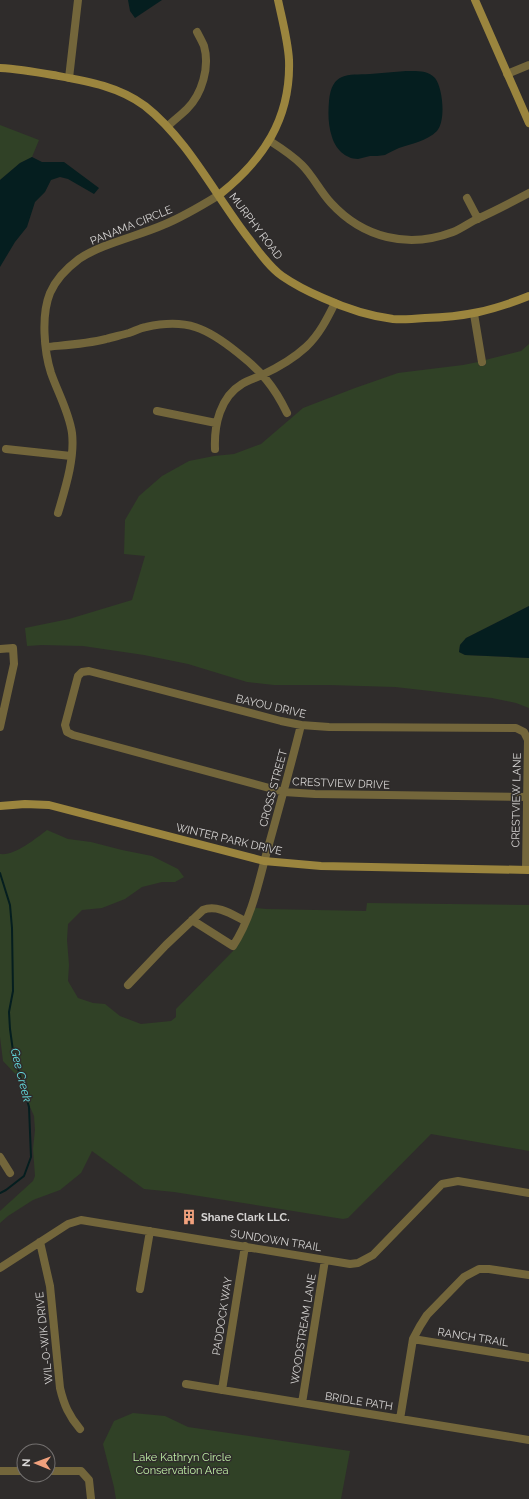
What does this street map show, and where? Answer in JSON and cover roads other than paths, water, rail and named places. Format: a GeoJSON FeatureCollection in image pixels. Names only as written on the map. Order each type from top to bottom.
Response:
{"type":"FeatureCollection","features":[{"type":"Feature","properties":{"kind":"street"},"geometry":{"type":"LineString","coordinates":[[69,78],[78,12],[78,0]]}},
{"type":"Feature","properties":{"kind":"street"},"geometry":{"type":"LineString","coordinates":[[219,195],[236,181],[253,163],[270,141],[283,110],[288,90],[289,59],[278,0]]}},
{"type":"Feature","properties":{"kind":"street"},"geometry":{"type":"LineString","coordinates":[[475,0],[529,123]]}},
{"type":"Feature","properties":{"kind":"street"},"geometry":{"type":"LineString","coordinates":[[168,126],[188,109],[201,88],[205,73],[206,58],[204,45],[197,32]]}},
{"type":"Feature","properties":{"kind":"street"},"geometry":{"type":"LineString","coordinates":[[507,74],[529,65]]}},
{"type":"Feature","properties":{"kind":"street","name":"MURPHY ROAD"},"geometry":{"type":"LineString","coordinates":[[0,68],[15,69],[103,85],[123,93],[144,106],[168,126],[246,234],[280,275],[304,290],[367,314],[393,319],[442,318],[474,314],[505,306],[529,296]]}},
{"type":"Feature","properties":{"kind":"street"},"geometry":{"type":"LineString","coordinates":[[270,141],[289,153],[303,166],[317,187],[352,223],[371,233],[402,240],[421,239],[453,232],[529,193]]}},
{"type":"Feature","properties":{"kind":"street","name":"PANAMA CIRCLE"},"geometry":{"type":"LineString","coordinates":[[58,513],[72,456],[72,434],[66,411],[51,373],[46,347],[44,328],[47,302],[50,292],[60,276],[70,266],[92,251],[164,225],[219,195]]}},
{"type":"Feature","properties":{"kind":"street"},"geometry":{"type":"LineString","coordinates":[[467,198],[478,219]]}},
{"type":"Feature","properties":{"kind":"street"},"geometry":{"type":"LineString","coordinates":[[215,449],[214,435],[216,423],[222,407],[229,395],[242,384],[263,374],[306,347],[321,329],[335,303]]}},
{"type":"Feature","properties":{"kind":"street"},"geometry":{"type":"LineString","coordinates":[[474,314],[482,362]]}},
{"type":"Feature","properties":{"kind":"street"},"geometry":{"type":"LineString","coordinates":[[46,347],[103,340],[145,327],[163,324],[181,323],[193,325],[208,331],[226,343],[263,374],[278,395],[287,413]]}},
{"type":"Feature","properties":{"kind":"street"},"geometry":{"type":"LineString","coordinates":[[157,411],[216,423]]}},
{"type":"Feature","properties":{"kind":"street"},"geometry":{"type":"LineString","coordinates":[[6,449],[72,456]]}},
{"type":"Feature","properties":{"kind":"street"},"geometry":{"type":"LineString","coordinates":[[0,649],[13,648],[14,664],[0,727]]}},
{"type":"Feature","properties":{"kind":"street","name":"BAYOU DRIVE"},"geometry":{"type":"LineString","coordinates":[[67,732],[65,725],[78,676],[82,672],[89,671],[301,725],[337,727],[516,728],[524,732]]}},
{"type":"Feature","properties":{"kind":"street","name":"CROSS STREET"},"geometry":{"type":"LineString","coordinates":[[192,920],[233,946],[240,934],[264,861],[301,725]]}},
{"type":"Feature","properties":{"kind":"street","name":"CRESTVIEW DRIVE"},"geometry":{"type":"LineString","coordinates":[[67,732],[73,735],[284,792],[315,794],[527,797]]}},
{"type":"Feature","properties":{"kind":"street","name":"CRESTVIEW LANE"},"geometry":{"type":"LineString","coordinates":[[524,732],[528,740],[528,869]]}},
{"type":"Feature","properties":{"kind":"street","name":"WINTER PARK DRIVE"},"geometry":{"type":"LineString","coordinates":[[0,806],[25,804],[49,805],[264,861],[321,866],[528,869]]}},
{"type":"Feature","properties":{"kind":"street"},"geometry":{"type":"LineString","coordinates":[[128,985],[166,944],[203,910],[208,908],[216,908],[245,921]]}},
{"type":"Feature","properties":{"kind":"street"},"geometry":{"type":"LineString","coordinates":[[0,1157],[10,1173]]}},
{"type":"Feature","properties":{"kind":"street","name":"SUNDOWN TRAIL"},"geometry":{"type":"LineString","coordinates":[[0,1268],[68,1224],[81,1220],[350,1264],[358,1263],[369,1258],[442,1184],[458,1181],[529,1193]]}},
{"type":"Feature","properties":{"kind":"street"},"geometry":{"type":"LineString","coordinates":[[140,1289],[150,1231]]}},
{"type":"Feature","properties":{"kind":"street","name":"WIL-O-WIK DRIVE"},"geometry":{"type":"LineString","coordinates":[[40,1242],[50,1286],[60,1388],[63,1403],[70,1416],[80,1428]]}},
{"type":"Feature","properties":{"kind":"street","name":"PADDOCK WAY"},"geometry":{"type":"LineString","coordinates":[[222,1390],[245,1246]]}},
{"type":"Feature","properties":{"kind":"street","name":"WOODSTREAM LANE"},"geometry":{"type":"LineString","coordinates":[[302,1403],[325,1260]]}},
{"type":"Feature","properties":{"kind":"street"},"geometry":{"type":"LineString","coordinates":[[400,1419],[414,1339],[427,1316],[464,1277],[471,1272],[479,1269],[488,1269],[529,1275]]}},
{"type":"Feature","properties":{"kind":"street","name":"RANCH TRAIL"},"geometry":{"type":"LineString","coordinates":[[414,1339],[529,1358]]}},
{"type":"Feature","properties":{"kind":"street","name":"BRIDLE PATH"},"geometry":{"type":"LineString","coordinates":[[186,1384],[529,1440]]}},
{"type":"Feature","properties":{"kind":"street"},"geometry":{"type":"LineString","coordinates":[[0,1471],[16,1471]]}},
{"type":"Feature","properties":{"kind":"street"},"geometry":{"type":"LineString","coordinates":[[56,1471],[81,1471],[89,1480],[91,1499]]}},
{"type":"Feature","properties":{"kind":"water"},"geometry":{"type":"Polygon","coordinates":[[[128,0],[162,0],[135,18],[130,11],[128,0]]]}},
{"type":"Feature","properties":{"kind":"water"},"geometry":{"type":"Polygon","coordinates":[[[406,71],[422,72],[432,75],[438,83],[442,97],[442,120],[437,131],[424,140],[399,148],[385,155],[353,159],[341,152],[333,141],[328,114],[331,92],[333,85],[337,80],[348,75],[406,71]]]}},
{"type":"Feature","properties":{"kind":"water"},"geometry":{"type":"Polygon","coordinates":[[[32,157],[42,162],[64,162],[99,188],[94,194],[68,179],[60,177],[51,180],[45,192],[35,202],[27,227],[15,242],[0,267],[0,180],[20,163],[32,157]]]}},
{"type":"Feature","properties":{"kind":"water"},"geometry":{"type":"Polygon","coordinates":[[[529,606],[529,658],[465,655],[459,652],[460,645],[466,638],[529,606]]]}},
{"type":"Feature","properties":{"kind":"waterway","name":"Gee Creek"},"geometry":{"type":"LineString","coordinates":[[0,873],[10,905],[12,928],[13,991],[9,1012],[10,1029],[13,1051],[29,1107],[31,1157],[24,1176],[0,1193]]}},
{"type":"Feature","properties":{"kind":"place","name":"Shane Clark LLC."},"geometry":{"type":"Point","coordinates":[189,1217]}},
{"type":"Feature","properties":{"kind":"park label","name":"Lake Kathryn Circle Conservation Area"},"geometry":{"type":"Point","coordinates":[182,1463]}}]}
